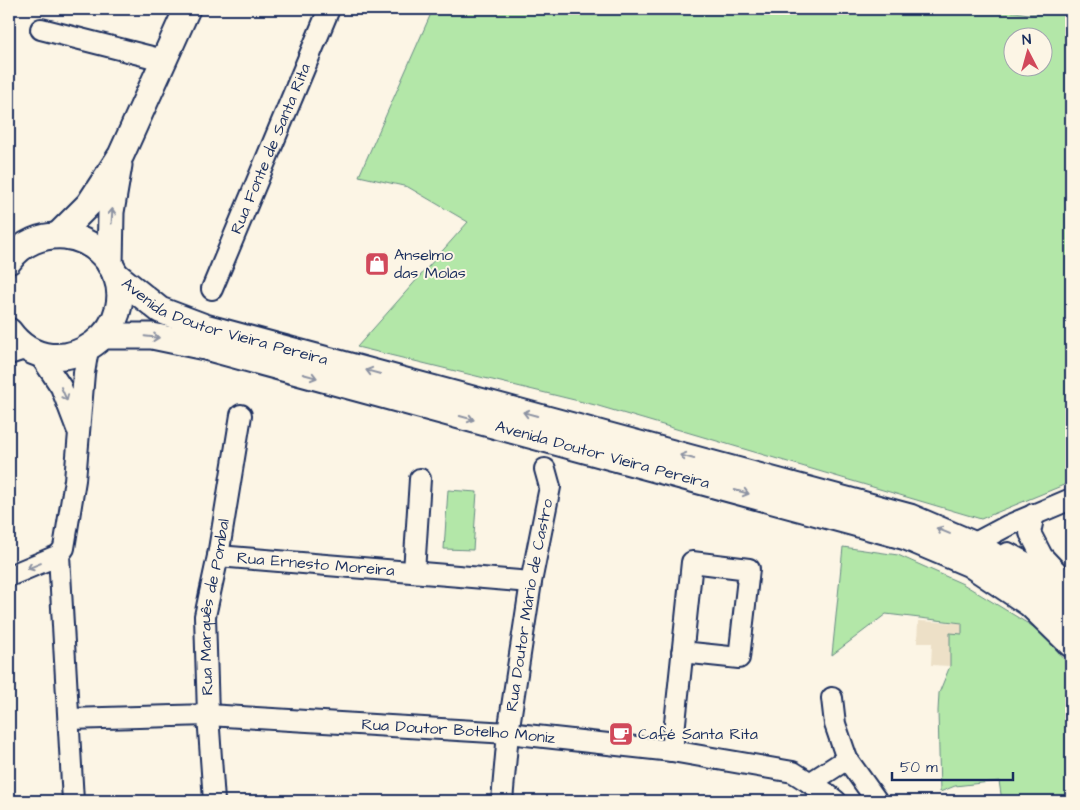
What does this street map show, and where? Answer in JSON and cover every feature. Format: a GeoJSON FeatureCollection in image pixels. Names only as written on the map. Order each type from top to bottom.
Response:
{"type":"FeatureCollection","features":[{"type":"Feature","properties":{"kind":"main road"},"geometry":{"type":"LineString","coordinates":[[9,261],[23,246],[47,238],[89,204],[121,155],[187,9]]}},
{"type":"Feature","properties":{"kind":"main road"},"geometry":{"type":"LineString","coordinates":[[96,343],[115,318],[118,307],[119,296],[113,269],[111,212],[121,155]]}},
{"type":"Feature","properties":{"kind":"main road","name":"Avenida Doutor Vieira Pereira"},"geometry":{"type":"LineString","coordinates":[[9,237],[47,238],[71,236],[88,244],[103,255],[113,269],[160,310],[205,327],[910,517],[973,544],[1043,587],[1071,614]]}},
{"type":"Feature","properties":{"kind":"main road"},"geometry":{"type":"LineString","coordinates":[[9,331],[25,352]]}},
{"type":"Feature","properties":{"kind":"main road","name":"Avenida Doutor Vieira Pereira"},"geometry":{"type":"LineString","coordinates":[[25,352],[64,357],[96,343],[152,336],[205,348],[906,537],[970,564],[1030,604],[1071,644]]}},
{"type":"Feature","properties":{"kind":"street","name":"Rua Fonte de Santa Rita"},"geometry":{"type":"LineString","coordinates":[[212,289],[329,9]]}},
{"type":"Feature","properties":{"kind":"street"},"geometry":{"type":"LineString","coordinates":[[41,29],[163,60]]}},
{"type":"Feature","properties":{"kind":"street"},"geometry":{"type":"LineString","coordinates":[[73,801],[59,556],[64,548],[80,438],[84,374],[96,343]]}},
{"type":"Feature","properties":{"kind":"street"},"geometry":{"type":"LineString","coordinates":[[25,352],[61,387],[80,438]]}},
{"type":"Feature","properties":{"kind":"street","name":"Rua Marquês de Pombal"},"geometry":{"type":"LineString","coordinates":[[214,801],[208,714],[205,616],[218,556],[241,415]]}},
{"type":"Feature","properties":{"kind":"street","name":"Rua Doutor Mário de Castro"},"geometry":{"type":"LineString","coordinates":[[502,801],[508,733],[531,582],[550,487],[545,469]]}},
{"type":"Feature","properties":{"kind":"street","name":"Rua Ernesto Moreira"},"geometry":{"type":"LineString","coordinates":[[414,572],[420,479]]}},
{"type":"Feature","properties":{"kind":"street"},"geometry":{"type":"LineString","coordinates":[[973,544],[1007,526],[1071,499]]}},
{"type":"Feature","properties":{"kind":"street"},"geometry":{"type":"LineString","coordinates":[[1034,514],[1030,533],[1042,556],[1070,586]]}},
{"type":"Feature","properties":{"kind":"street","name":"Avenida Doutor Vieira Pereira"},"geometry":{"type":"LineString","coordinates":[[973,544],[1003,550],[1070,586]]}},
{"type":"Feature","properties":{"kind":"street"},"geometry":{"type":"LineString","coordinates":[[9,576],[59,556]]}},
{"type":"Feature","properties":{"kind":"street","name":"Rua Ernesto Moreira"},"geometry":{"type":"LineString","coordinates":[[218,556],[531,582]]}},
{"type":"Feature","properties":{"kind":"street"},"geometry":{"type":"LineString","coordinates":[[672,751],[682,652],[692,562],[749,569],[740,658],[682,652]]}},
{"type":"Feature","properties":{"kind":"street"},"geometry":{"type":"LineString","coordinates":[[832,698],[835,724],[847,759],[877,801]]}},
{"type":"Feature","properties":{"kind":"street","name":"Rua Doutor Botelho Moniz"},"geometry":{"type":"LineString","coordinates":[[69,719],[208,714],[508,733],[672,751],[793,772],[836,801]]}},
{"type":"Feature","properties":{"kind":"street"},"geometry":{"type":"LineString","coordinates":[[810,783],[847,759]]}},
{"type":"Feature","properties":{"kind":"shaded area"},"geometry":{"type":"Polygon","coordinates":[[[918,621],[962,623],[962,634],[950,634],[950,666],[931,665],[932,643],[917,643],[918,621]]]}},
{"type":"Feature","properties":{"kind":"green space"},"geometry":{"type":"Polygon","coordinates":[[[433,9],[993,9],[1029,14],[1071,12],[1071,421],[1067,426],[1071,432],[1071,482],[981,519],[595,405],[357,347],[468,222],[408,187],[359,176],[433,9]]]}},
{"type":"Feature","properties":{"kind":"green space"},"geometry":{"type":"Polygon","coordinates":[[[448,490],[477,492],[473,550],[444,549],[448,490]]]}},
{"type":"Feature","properties":{"kind":"green space"},"geometry":{"type":"Polygon","coordinates":[[[843,547],[898,555],[963,584],[1040,631],[1071,667],[1071,801],[1002,801],[999,781],[955,786],[940,792],[939,693],[950,666],[950,633],[962,634],[962,623],[886,614],[832,655],[843,547]]]}},
{"type":"Feature","properties":{"kind":"place","name":"Anselmo das Molas"},"geometry":{"type":"Point","coordinates":[377,264]}},
{"type":"Feature","properties":{"kind":"place","name":"Café Santa Rita"},"geometry":{"type":"Point","coordinates":[621,734]}}]}
